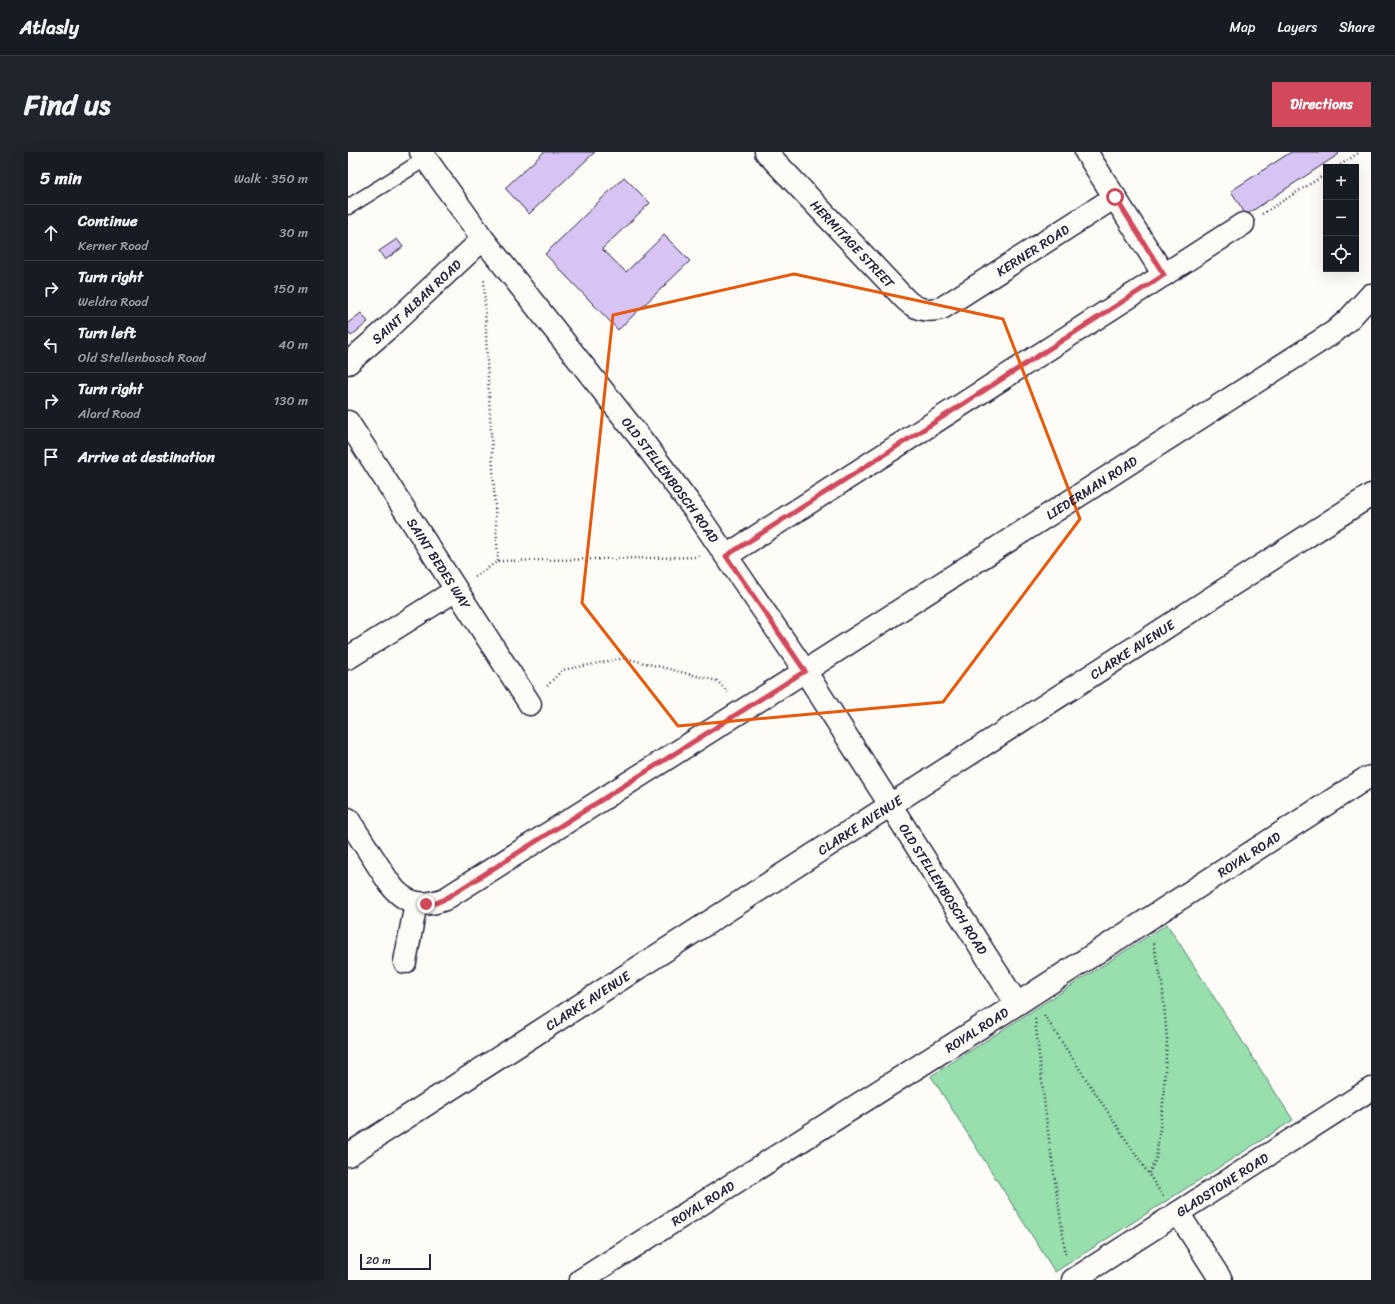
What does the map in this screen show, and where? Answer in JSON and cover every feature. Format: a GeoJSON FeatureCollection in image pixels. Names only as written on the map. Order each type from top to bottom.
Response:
{"type":"FeatureCollection","features":[{"type":"Feature","properties":{"kind":"street","name":"HERMITAGE STREET"},"geometry":{"type":"LineString","coordinates":[[766,152],[911,305],[919,309],[931,310],[942,308],[949,303]]}},
{"type":"Feature","properties":{"kind":"street"},"geometry":{"type":"LineString","coordinates":[[1086,152],[1164,275]]}},
{"type":"Feature","properties":{"kind":"street","name":"OLD STELLENBOSCH ROAD"},"geometry":{"type":"LineString","coordinates":[[423,155],[483,239],[641,438],[726,556],[805,671],[890,805],[1029,1003]]}},
{"type":"Feature","properties":{"kind":"street","name":"KERNER ROAD"},"geometry":{"type":"LineString","coordinates":[[949,303],[1115,197]]}},
{"type":"Feature","properties":{"kind":"street"},"geometry":{"type":"LineString","coordinates":[[726,556],[1243,224]]}},
{"type":"Feature","properties":{"kind":"street","name":"SAINT ALBAN ROAD"},"geometry":{"type":"LineString","coordinates":[[348,363],[387,329],[483,239]]}},
{"type":"Feature","properties":{"kind":"street","name":"LIEDERMAN ROAD"},"geometry":{"type":"LineString","coordinates":[[416,903],[436,903],[445,899],[805,671],[1334,332],[1353,316],[1371,295]]}},
{"type":"Feature","properties":{"kind":"street","name":"SAINT BEDES WAY"},"geometry":{"type":"LineString","coordinates":[[348,422],[530,704]]}},
{"type":"Feature","properties":{"kind":"street","name":"CLARKE AVENUE"},"geometry":{"type":"LineString","coordinates":[[348,1155],[1371,496]]}},
{"type":"Feature","properties":{"kind":"street"},"geometry":{"type":"LineString","coordinates":[[348,658],[456,590]]}},
{"type":"Feature","properties":{"kind":"street","name":"ROYAL ROAD"},"geometry":{"type":"LineString","coordinates":[[581,1280],[1029,1003],[1144,923],[1365,779],[1371,777]]}},
{"type":"Feature","properties":{"kind":"street"},"geometry":{"type":"LineString","coordinates":[[348,819],[396,893],[405,899],[416,903],[405,962]]}},
{"type":"Feature","properties":{"kind":"street","name":"GLADSTONE ROAD"},"geometry":{"type":"LineString","coordinates":[[1075,1279],[1371,1089]]}},
{"type":"Feature","properties":{"kind":"street"},"geometry":{"type":"LineString","coordinates":[[1178,1213],[1221,1280]]}},
{"type":"Feature","properties":{"kind":"lane"},"geometry":{"type":"LineString","coordinates":[[348,207],[423,155]]}},
{"type":"Feature","properties":{"kind":"path"},"geometry":{"type":"LineString","coordinates":[[1342,164],[1360,152]]}},
{"type":"Feature","properties":{"kind":"path"},"geometry":{"type":"LineString","coordinates":[[1243,224],[1256,218],[1323,176]]}},
{"type":"Feature","properties":{"kind":"path"},"geometry":{"type":"LineString","coordinates":[[484,277],[498,561]]}},
{"type":"Feature","properties":{"kind":"path"},"geometry":{"type":"LineString","coordinates":[[456,590],[498,561],[726,556]]}},
{"type":"Feature","properties":{"kind":"path"},"geometry":{"type":"LineString","coordinates":[[530,704],[562,670],[625,658],[717,681],[746,708]]}},
{"type":"Feature","properties":{"kind":"path"},"geometry":{"type":"LineString","coordinates":[[1144,923],[1151,937],[1162,982],[1167,1039],[1164,1103],[1156,1159],[1149,1173]]}},
{"type":"Feature","properties":{"kind":"path"},"geometry":{"type":"LineString","coordinates":[[1029,1003],[1149,1173],[1164,1197],[1178,1213]]}},
{"type":"Feature","properties":{"kind":"path"},"geometry":{"type":"LineString","coordinates":[[1029,1003],[1034,1016],[1046,1125],[1067,1260],[1075,1279]]}},
{"type":"Feature","properties":{"kind":"highlighted area"},"geometry":{"type":"Polygon","coordinates":[[[794,274],[1003,319],[1080,519],[943,702],[678,726],[582,603],[613,315],[794,274]]]}},
{"type":"Feature","properties":{"kind":"green space"},"geometry":{"type":"Polygon","coordinates":[[[1167,924],[1293,1120],[1055,1272],[931,1076],[1167,924]]]}},
{"type":"Feature","properties":{"kind":"building"},"geometry":{"type":"Polygon","coordinates":[[[544,152],[595,152],[529,214],[505,188],[544,152]]]}},
{"type":"Feature","properties":{"kind":"building"},"geometry":{"type":"Polygon","coordinates":[[[1291,152],[1337,152],[1339,154],[1246,215],[1231,191],[1291,152]]]}},
{"type":"Feature","properties":{"kind":"building"},"geometry":{"type":"Polygon","coordinates":[[[624,177],[650,203],[602,249],[626,272],[664,235],[690,261],[618,330],[545,254],[624,177]]]}},
{"type":"Feature","properties":{"kind":"building"},"geometry":{"type":"Polygon","coordinates":[[[397,239],[403,247],[385,260],[379,251],[397,239]]]}},
{"type":"Feature","properties":{"kind":"building"},"geometry":{"type":"Polygon","coordinates":[[[361,313],[368,322],[351,336],[348,332],[348,323],[361,313]]]}},
{"type":"Feature","properties":{"kind":"route"},"geometry":{"type":"LineString","coordinates":[[426,904],[436,903],[445,899],[805,671],[726,556],[1164,275],[1115,197]]}}]}
